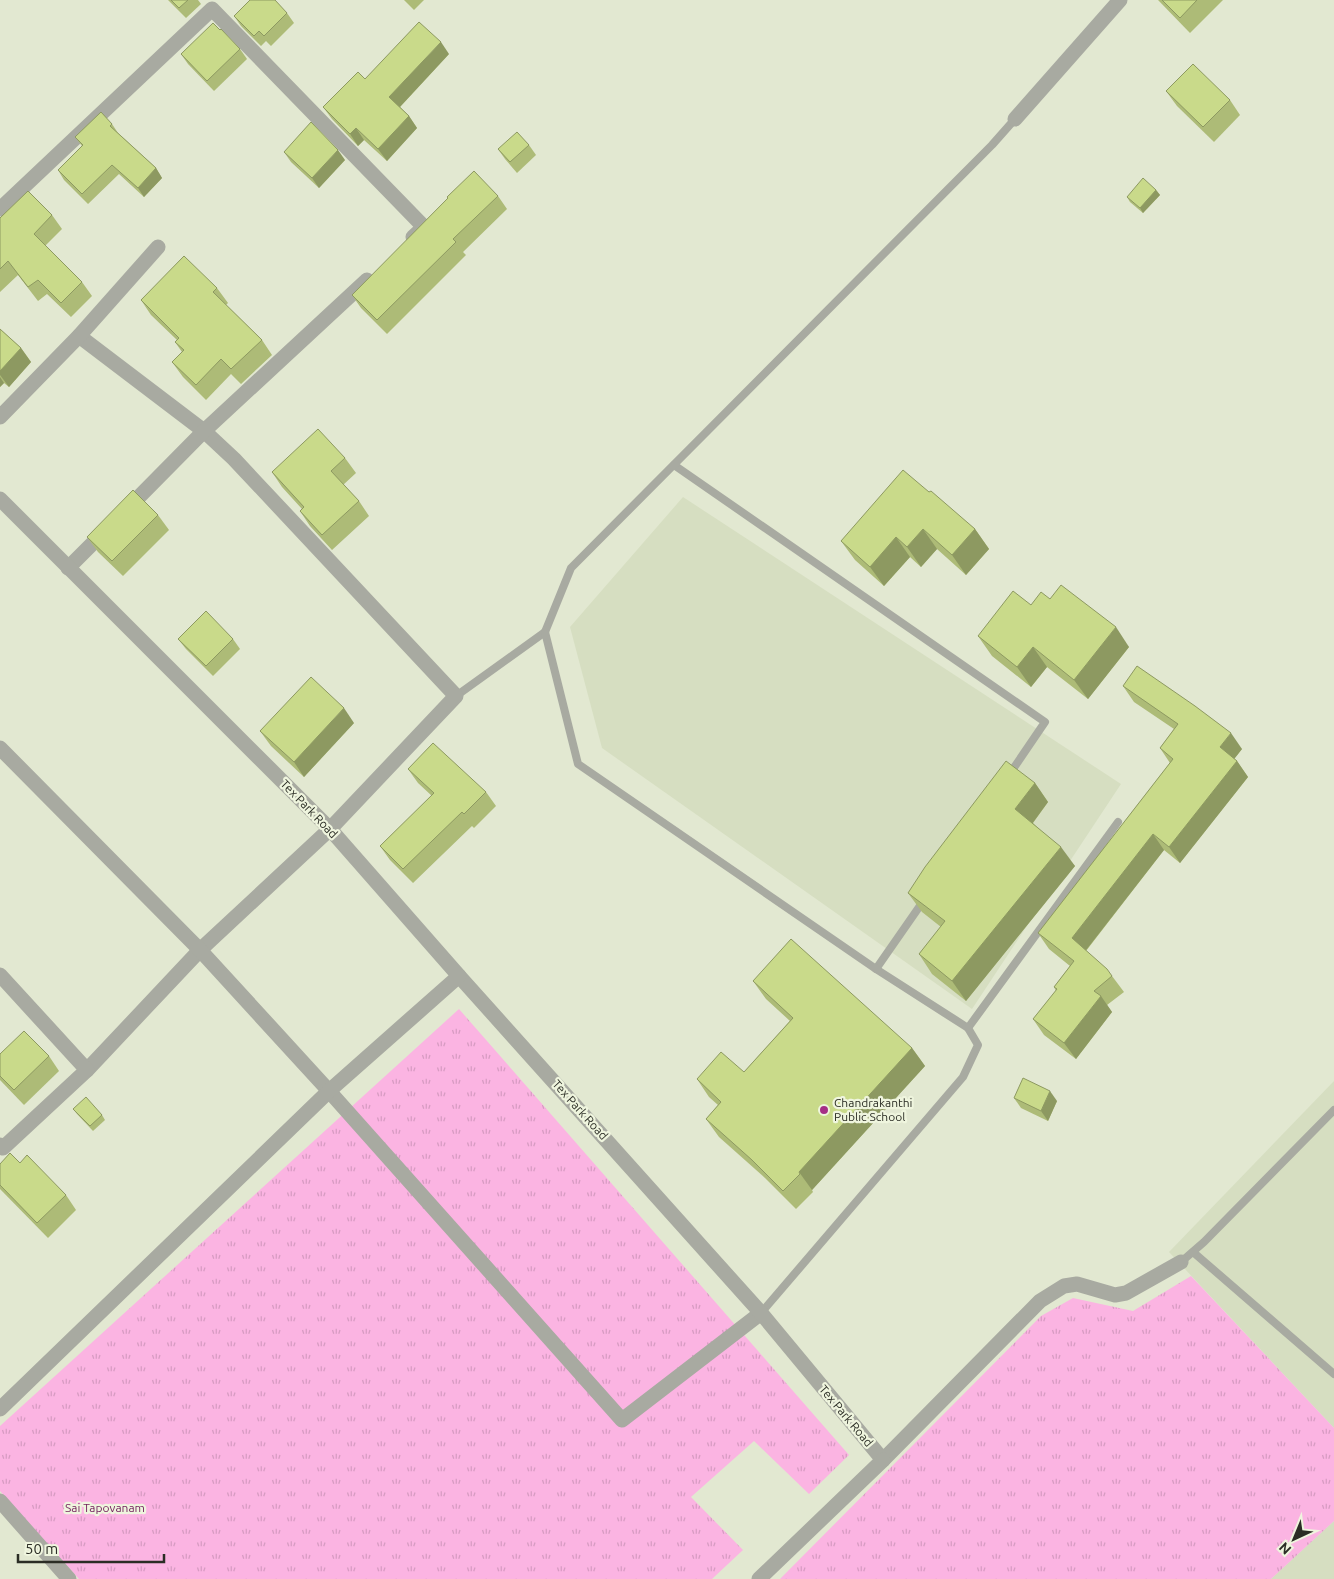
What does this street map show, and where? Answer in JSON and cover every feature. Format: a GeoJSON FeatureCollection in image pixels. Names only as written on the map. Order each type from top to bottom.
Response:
{"type":"FeatureCollection","features":[{"type":"Feature","properties":{"kind":"street"},"geometry":{"type":"LineString","coordinates":[[1015,119],[1120,0]]}},
{"type":"Feature","properties":{"kind":"street"},"geometry":{"type":"LineString","coordinates":[[0,209],[212,9],[424,227],[403,247]]}},
{"type":"Feature","properties":{"kind":"street"},"geometry":{"type":"LineString","coordinates":[[0,417],[79,336],[158,247]]}},
{"type":"Feature","properties":{"kind":"street"},"geometry":{"type":"LineString","coordinates":[[68,568],[204,431],[375,273]]}},
{"type":"Feature","properties":{"kind":"street"},"geometry":{"type":"LineString","coordinates":[[0,1145],[3,1148],[87,1070],[200,950],[330,829],[456,696],[234,459],[204,431],[79,336]]}},
{"type":"Feature","properties":{"kind":"street","name":"Tex Park Road"},"geometry":{"type":"LineString","coordinates":[[0,499],[330,829],[761,1313],[883,1460]]}},
{"type":"Feature","properties":{"kind":"street"},"geometry":{"type":"LineString","coordinates":[[0,748],[200,950],[329,1091],[622,1420],[761,1313]]}},
{"type":"Feature","properties":{"kind":"street"},"geometry":{"type":"LineString","coordinates":[[0,975],[87,1070]]}},
{"type":"Feature","properties":{"kind":"street"},"geometry":{"type":"LineString","coordinates":[[0,1409],[329,1091],[459,976]]}},
{"type":"Feature","properties":{"kind":"street"},"geometry":{"type":"LineString","coordinates":[[759,1579],[883,1460],[1040,1301],[1064,1286],[1076,1284],[1115,1295],[1126,1293],[1181,1262]]}},
{"type":"Feature","properties":{"kind":"street"},"geometry":{"type":"LineString","coordinates":[[0,1501],[69,1579]]}},
{"type":"Feature","properties":{"kind":"lane"},"geometry":{"type":"LineString","coordinates":[[456,696],[546,632],[571,568],[992,146],[1015,119]]}},
{"type":"Feature","properties":{"kind":"lane"},"geometry":{"type":"LineString","coordinates":[[674,465],[1045,722],[1006,780]]}},
{"type":"Feature","properties":{"kind":"lane"},"geometry":{"type":"LineString","coordinates":[[546,632],[578,764],[876,970],[968,1028],[978,1044],[963,1077],[761,1313]]}},
{"type":"Feature","properties":{"kind":"lane"},"geometry":{"type":"LineString","coordinates":[[968,1028],[1118,822]]}},
{"type":"Feature","properties":{"kind":"lane"},"geometry":{"type":"LineString","coordinates":[[876,970],[927,895]]}},
{"type":"Feature","properties":{"kind":"lane"},"geometry":{"type":"LineString","coordinates":[[1181,1262],[1194,1252],[1334,1110]]}},
{"type":"Feature","properties":{"kind":"lane"},"geometry":{"type":"LineString","coordinates":[[1194,1252],[1334,1374]]}},
{"type":"Feature","properties":{"kind":"shaded area"},"geometry":{"type":"Polygon","coordinates":[[[683,497],[1121,784],[972,1009],[602,748],[570,627],[683,497]]]}},
{"type":"Feature","properties":{"kind":"shaded area"},"geometry":{"type":"Polygon","coordinates":[[[1334,1081],[1334,1428],[1169,1252],[1334,1081]]]}},
{"type":"Feature","properties":{"kind":"shaded area"},"geometry":{"type":"Polygon","coordinates":[[[1334,1521],[1334,1579],[1271,1579],[1334,1521]]]}},
{"type":"Feature","properties":{"kind":"green space","name":"Sai Tapovanam"},"geometry":{"type":"Polygon","coordinates":[[[459,1009],[849,1455],[809,1494],[754,1441],[691,1497],[743,1550],[712,1579],[79,1579],[0,1491],[0,1426],[459,1009]]]}},
{"type":"Feature","properties":{"kind":"green space"},"geometry":{"type":"Polygon","coordinates":[[[1191,1276],[1334,1428],[1334,1521],[1271,1579],[780,1579],[1041,1316],[1073,1298],[1133,1311],[1191,1276]]]}},
{"type":"Feature","properties":{"kind":"building"},"geometry":{"type":"Polygon","coordinates":[[[171,0],[188,0],[179,8],[171,0]]]}},
{"type":"Feature","properties":{"kind":"building"},"geometry":{"type":"Polygon","coordinates":[[[250,0],[275,0],[287,13],[264,36],[259,31],[254,36],[234,16],[250,0]]]}},
{"type":"Feature","properties":{"kind":"building"},"geometry":{"type":"Polygon","coordinates":[[[1162,0],[1197,0],[1180,18],[1162,0]]]}},
{"type":"Feature","properties":{"kind":"building"},"geometry":{"type":"Polygon","coordinates":[[[419,22],[441,42],[389,97],[409,116],[378,149],[356,128],[350,134],[323,107],[358,72],[365,79],[419,22]]]}},
{"type":"Feature","properties":{"kind":"building"},"geometry":{"type":"Polygon","coordinates":[[[213,23],[240,49],[207,81],[181,54],[213,23]]]}},
{"type":"Feature","properties":{"kind":"building"},"geometry":{"type":"Polygon","coordinates":[[[1193,64],[1230,100],[1203,127],[1166,91],[1193,64]]]}},
{"type":"Feature","properties":{"kind":"building"},"geometry":{"type":"Polygon","coordinates":[[[101,112],[112,124],[110,126],[156,168],[138,188],[112,165],[82,194],[58,170],[83,145],[75,137],[101,112]]]}},
{"type":"Feature","properties":{"kind":"building"},"geometry":{"type":"Polygon","coordinates":[[[311,122],[338,150],[312,178],[284,152],[311,122]]]}},
{"type":"Feature","properties":{"kind":"building"},"geometry":{"type":"Polygon","coordinates":[[[517,132],[529,145],[510,162],[498,149],[517,132]]]}},
{"type":"Feature","properties":{"kind":"building"},"geometry":{"type":"Polygon","coordinates":[[[474,171],[498,196],[453,239],[456,242],[377,320],[352,295],[474,171]]]}},
{"type":"Feature","properties":{"kind":"building"},"geometry":{"type":"Polygon","coordinates":[[[1143,178],[1156,190],[1140,208],[1127,197],[1143,178]]]}},
{"type":"Feature","properties":{"kind":"building"},"geometry":{"type":"Polygon","coordinates":[[[28,191],[52,215],[34,234],[82,282],[61,303],[38,280],[28,287],[8,261],[0,269],[0,218],[28,191]]]}},
{"type":"Feature","properties":{"kind":"building"},"geometry":{"type":"Polygon","coordinates":[[[184,256],[217,288],[213,292],[262,340],[231,369],[221,359],[196,385],[172,362],[184,350],[175,342],[179,338],[141,300],[184,256]]]}},
{"type":"Feature","properties":{"kind":"building"},"geometry":{"type":"Polygon","coordinates":[[[0,329],[21,348],[0,371],[0,329]]]}},
{"type":"Feature","properties":{"kind":"building"},"geometry":{"type":"Polygon","coordinates":[[[318,429],[345,458],[331,471],[359,501],[322,535],[300,511],[304,507],[272,472],[318,429]]]}},
{"type":"Feature","properties":{"kind":"building"},"geometry":{"type":"Polygon","coordinates":[[[903,470],[929,492],[931,491],[975,529],[952,555],[923,529],[907,547],[896,537],[870,567],[841,541],[903,470]]]}},
{"type":"Feature","properties":{"kind":"building"},"geometry":{"type":"Polygon","coordinates":[[[133,490],[158,515],[112,561],[87,537],[133,490]]]}},
{"type":"Feature","properties":{"kind":"building"},"geometry":{"type":"Polygon","coordinates":[[[1061,585],[1116,627],[1074,680],[1033,647],[1017,667],[978,636],[1013,591],[1031,605],[1041,592],[1050,599],[1061,585]]]}},
{"type":"Feature","properties":{"kind":"building"},"geometry":{"type":"Polygon","coordinates":[[[206,611],[233,639],[206,666],[178,639],[206,611]]]}},
{"type":"Feature","properties":{"kind":"building"},"geometry":{"type":"Polygon","coordinates":[[[1137,666],[1231,733],[1220,747],[1237,761],[1169,847],[1153,834],[1072,938],[1107,969],[1112,976],[1094,991],[1101,996],[1064,1043],[1033,1019],[1057,989],[1054,987],[1074,961],[1038,933],[1173,759],[1160,748],[1178,724],[1123,686],[1137,666]]]}},
{"type":"Feature","properties":{"kind":"building"},"geometry":{"type":"Polygon","coordinates":[[[311,677],[344,708],[294,762],[260,731],[311,677]]]}},
{"type":"Feature","properties":{"kind":"building"},"geometry":{"type":"Polygon","coordinates":[[[433,743],[486,792],[464,814],[462,812],[403,869],[380,846],[434,793],[408,769],[433,743]]]}},
{"type":"Feature","properties":{"kind":"building"},"geometry":{"type":"Polygon","coordinates":[[[1006,761],[1035,783],[1015,809],[1061,847],[952,981],[919,954],[945,921],[908,893],[925,867],[1006,761]]]}},
{"type":"Feature","properties":{"kind":"building"},"geometry":{"type":"Polygon","coordinates":[[[791,939],[912,1048],[783,1191],[706,1119],[721,1102],[697,1079],[721,1052],[744,1072],[793,1018],[753,981],[791,939]]]}},
{"type":"Feature","properties":{"kind":"building"},"geometry":{"type":"Polygon","coordinates":[[[24,1031],[49,1056],[14,1090],[0,1076],[0,1054],[24,1031]]]}},
{"type":"Feature","properties":{"kind":"building"},"geometry":{"type":"Polygon","coordinates":[[[1023,1078],[1050,1091],[1041,1111],[1014,1098],[1023,1078]]]}},
{"type":"Feature","properties":{"kind":"building"},"geometry":{"type":"Polygon","coordinates":[[[86,1097],[102,1115],[90,1126],[73,1109],[86,1097]]]}},
{"type":"Feature","properties":{"kind":"building"},"geometry":{"type":"Polygon","coordinates":[[[10,1153],[20,1163],[27,1155],[66,1195],[37,1223],[0,1185],[0,1164],[10,1153]]]}},
{"type":"Feature","properties":{"kind":"place","name":"Chandrakanthi Public School"},"geometry":{"type":"Point","coordinates":[824,1110]}}]}
